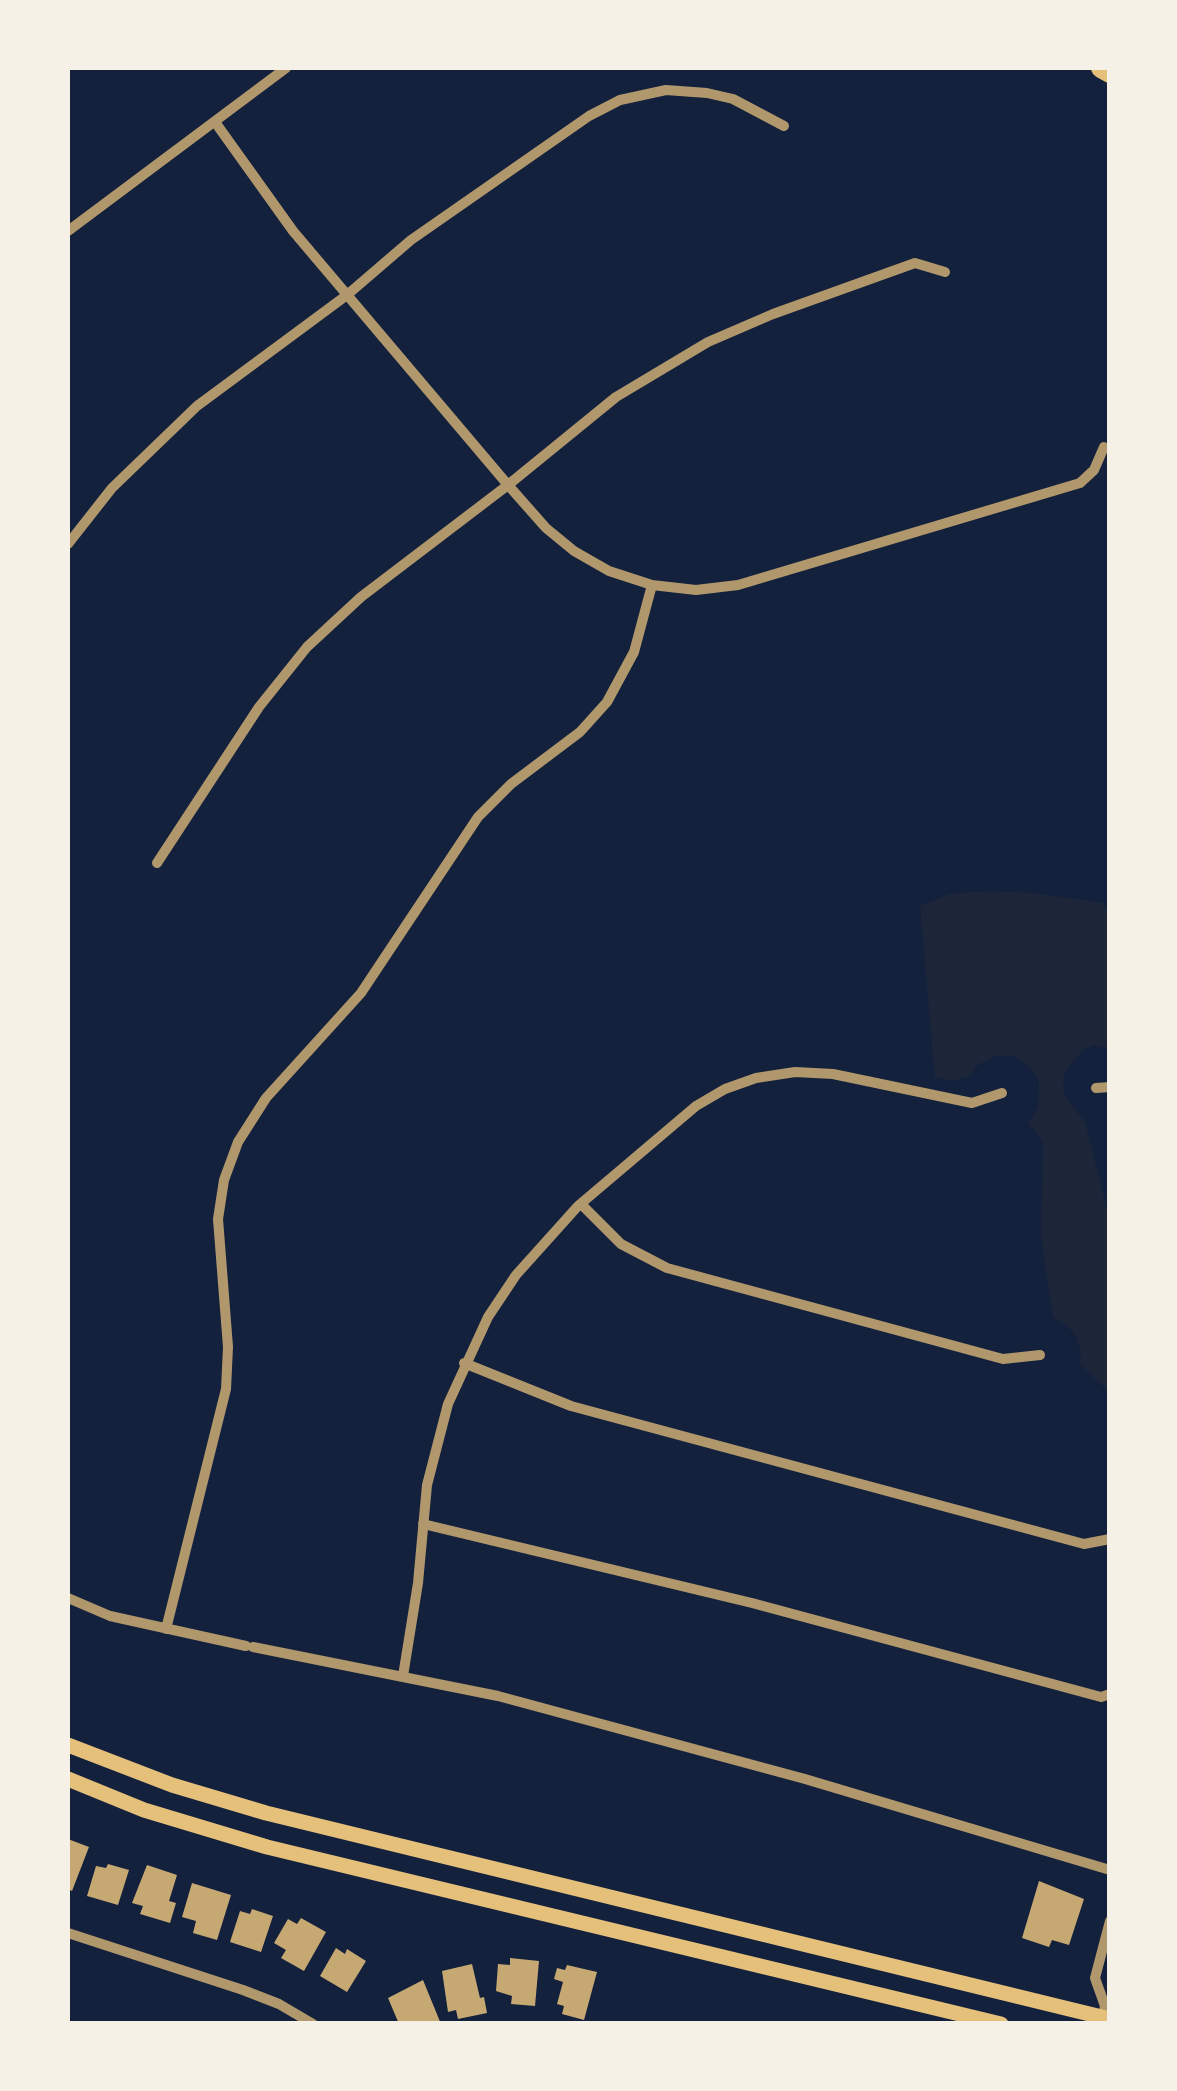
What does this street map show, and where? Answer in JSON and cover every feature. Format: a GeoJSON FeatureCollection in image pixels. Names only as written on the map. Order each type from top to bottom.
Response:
{"type":"FeatureCollection","features":[{"type":"Feature","properties":{"kind":"highway"},"geometry":{"type":"LineString","coordinates":[[1101,68],[1110,73]]}},
{"type":"Feature","properties":{"kind":"main road"},"geometry":{"type":"LineString","coordinates":[[68,1745],[172,1785],[266,1813],[1106,2014]]}},
{"type":"Feature","properties":{"kind":"main road"},"geometry":{"type":"LineString","coordinates":[[68,1780],[162,1816],[267,1847],[1000,2024]]}},
{"type":"Feature","properties":{"kind":"street"},"geometry":{"type":"LineString","coordinates":[[68,231],[286,68]]}},
{"type":"Feature","properties":{"kind":"street"},"geometry":{"type":"LineString","coordinates":[[68,544],[112,488],[197,406],[347,295],[411,240],[589,116],[620,100],[666,90],[707,92],[733,100],[784,126]]}},
{"type":"Feature","properties":{"kind":"street"},"geometry":{"type":"LineString","coordinates":[[215,122],[293,230],[508,485],[546,528],[609,571],[652,585],[696,590],[738,586],[1080,483],[1094,470],[1104,447]]}},
{"type":"Feature","properties":{"kind":"street"},"geometry":{"type":"LineString","coordinates":[[157,863],[259,707],[307,647],[361,597],[508,485],[616,396],[708,342],[773,314],[915,263],[945,272]]}},
{"type":"Feature","properties":{"kind":"street"},"geometry":{"type":"LineString","coordinates":[[166,1630],[226,1389],[228,1347],[218,1219],[224,1180],[238,1142],[266,1098],[361,993],[478,817],[511,784],[580,732],[607,702],[634,652],[652,585]]}},
{"type":"Feature","properties":{"kind":"street"},"geometry":{"type":"LineString","coordinates":[[403,1676],[436,1444],[464,1363],[516,1275],[581,1204],[696,1106],[725,1089],[756,1078],[795,1072],[833,1074],[972,1102],[1002,1093]]}},
{"type":"Feature","properties":{"kind":"street"},"geometry":{"type":"LineString","coordinates":[[1096,1088],[1110,1087]]}},
{"type":"Feature","properties":{"kind":"street"},"geometry":{"type":"LineString","coordinates":[[581,1204],[621,1244],[666,1268],[1004,1359],[1040,1355]]}},
{"type":"Feature","properties":{"kind":"street"},"geometry":{"type":"LineString","coordinates":[[464,1363],[571,1406],[1084,1544],[1110,1540]]}},
{"type":"Feature","properties":{"kind":"street"},"geometry":{"type":"LineString","coordinates":[[423,1524],[752,1603],[1101,1697],[1110,1694]]}},
{"type":"Feature","properties":{"kind":"street"},"geometry":{"type":"LineString","coordinates":[[68,1598],[110,1616],[166,1630],[498,1696],[786,1774],[1110,1870]]}},
{"type":"Feature","properties":{"kind":"street"},"geometry":{"type":"LineString","coordinates":[[1106,2014],[1095,1978],[1110,1921]]}},
{"type":"Feature","properties":{"kind":"street"},"geometry":{"type":"LineString","coordinates":[[68,1933],[243,1990],[279,2004],[313,2024]]}},
{"type":"Feature","properties":{"kind":"shaded area"},"geometry":{"type":"Polygon","coordinates":[[[987,891],[1104,903],[1109,915],[1109,1048],[1094,1045],[1083,1050],[1065,1071],[1063,1084],[1065,1096],[1085,1122],[1109,1217],[1109,1392],[1079,1363],[1077,1338],[1067,1325],[1053,1317],[1041,1237],[1043,1142],[1028,1123],[1038,1108],[1039,1081],[1031,1068],[1014,1056],[995,1056],[978,1065],[969,1076],[953,1081],[935,1077],[920,906],[950,894],[987,891]]]}},
{"type":"Feature","properties":{"kind":"building"},"geometry":{"type":"Polygon","coordinates":[[[68,1839],[89,1847],[72,1891],[68,1889],[68,1839]]]}},
{"type":"Feature","properties":{"kind":"building"},"geometry":{"type":"Polygon","coordinates":[[[108,1864],[129,1870],[118,1905],[87,1896],[96,1866],[106,1868],[108,1864]]]}},
{"type":"Feature","properties":{"kind":"building"},"geometry":{"type":"Polygon","coordinates":[[[147,1865],[177,1875],[169,1901],[176,1903],[170,1923],[140,1914],[143,1906],[132,1903],[147,1865]]]}},
{"type":"Feature","properties":{"kind":"building"},"geometry":{"type":"Polygon","coordinates":[[[1039,1881],[1084,1899],[1069,1945],[1052,1940],[1049,1947],[1022,1938],[1039,1881]]]}},
{"type":"Feature","properties":{"kind":"building"},"geometry":{"type":"Polygon","coordinates":[[[192,1883],[231,1895],[217,1940],[193,1933],[196,1921],[182,1917],[192,1883]]]}},
{"type":"Feature","properties":{"kind":"building"},"geometry":{"type":"Polygon","coordinates":[[[252,1909],[273,1916],[261,1952],[230,1942],[240,1911],[250,1914],[252,1909]]]}},
{"type":"Feature","properties":{"kind":"building"},"geometry":{"type":"Polygon","coordinates":[[[301,1918],[326,1932],[304,1971],[281,1958],[286,1950],[274,1943],[288,1919],[297,1924],[301,1918]]]}},
{"type":"Feature","properties":{"kind":"building"},"geometry":{"type":"Polygon","coordinates":[[[336,1948],[345,1954],[347,1949],[366,1961],[347,1992],[320,1976],[336,1948]]]}},
{"type":"Feature","properties":{"kind":"building"},"geometry":{"type":"Polygon","coordinates":[[[510,1958],[539,1961],[535,2006],[511,2004],[512,1996],[496,1991],[498,1964],[510,1965],[510,1958]]]}},
{"type":"Feature","properties":{"kind":"building"},"geometry":{"type":"Polygon","coordinates":[[[472,1964],[487,2013],[458,2019],[456,2010],[448,2012],[442,1971],[472,1964]]]}},
{"type":"Feature","properties":{"kind":"building"},"geometry":{"type":"Polygon","coordinates":[[[567,1965],[597,1972],[584,2020],[562,2014],[564,2006],[557,2004],[563,1982],[554,1979],[557,1968],[565,1970],[567,1965]]]}},
{"type":"Feature","properties":{"kind":"building"},"geometry":{"type":"Polygon","coordinates":[[[423,1980],[441,2024],[399,2024],[388,1998],[423,1980]]]}}]}
